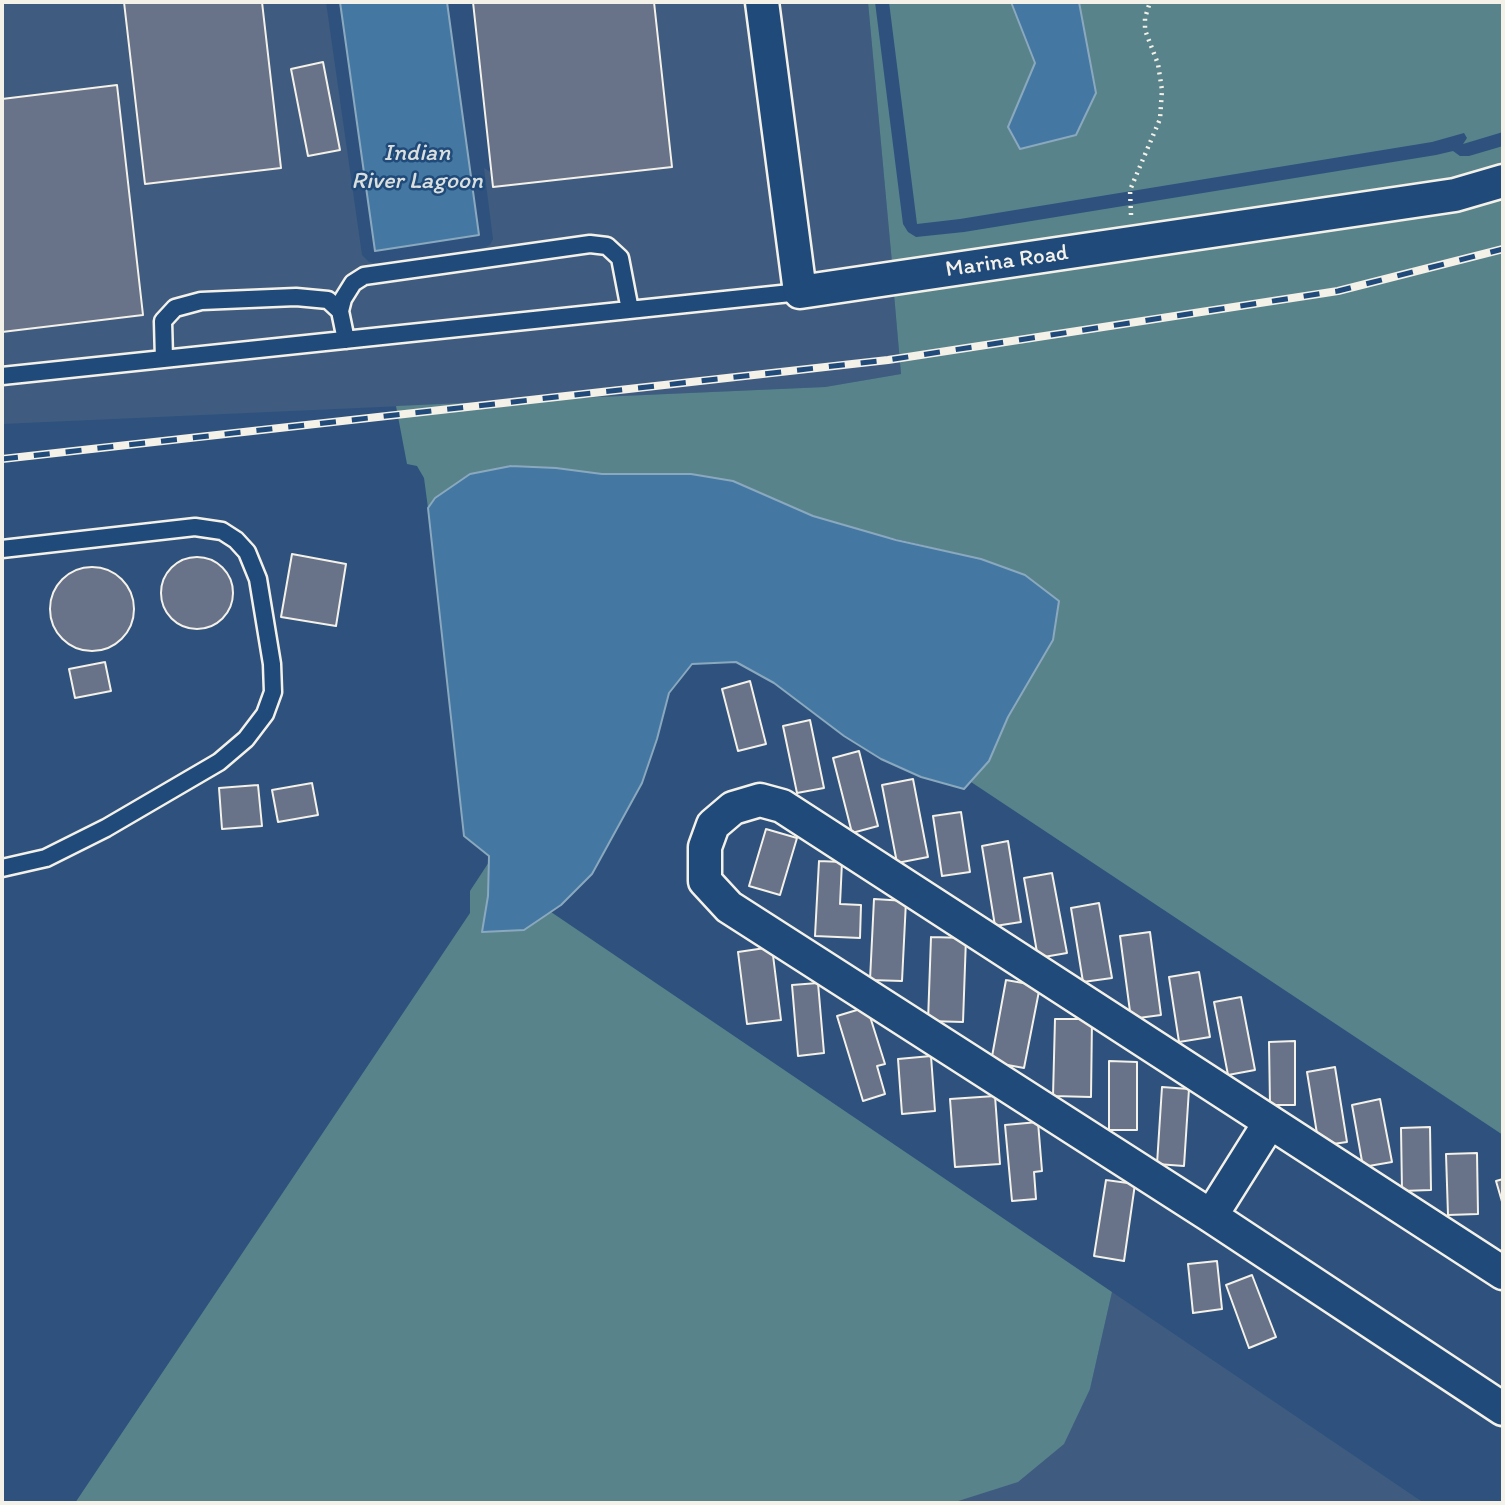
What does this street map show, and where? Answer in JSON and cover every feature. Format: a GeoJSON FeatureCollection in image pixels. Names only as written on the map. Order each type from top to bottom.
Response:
{"type":"FeatureCollection","features":[{"type":"Feature","properties":{"kind":"street"},"geometry":{"type":"LineString","coordinates":[[762,2],[800,292]]}},
{"type":"Feature","properties":{"kind":"street","name":"Marina Road"},"geometry":{"type":"LineString","coordinates":[[800,292],[1455,195],[1503,181]]}},
{"type":"Feature","properties":{"kind":"street"},"geometry":{"type":"LineString","coordinates":[[1503,1273],[782,806],[760,800],[733,808],[713,825],[705,847],[705,881],[729,907],[1211,1216],[1503,1409]]}},
{"type":"Feature","properties":{"kind":"street"},"geometry":{"type":"LineString","coordinates":[[1211,1216],[1270,1122]]}},
{"type":"Feature","properties":{"kind":"lane"},"geometry":{"type":"LineString","coordinates":[[346,340],[340,311],[343,299],[354,283],[364,276],[590,244],[607,246],[620,258],[630,310]]}},
{"type":"Feature","properties":{"kind":"lane"},"geometry":{"type":"LineString","coordinates":[[2,376],[800,292]]}},
{"type":"Feature","properties":{"kind":"lane"},"geometry":{"type":"LineString","coordinates":[[164,359],[163,321],[175,308],[201,301],[296,297],[328,300],[340,311]]}},
{"type":"Feature","properties":{"kind":"lane"},"geometry":{"type":"LineString","coordinates":[[2,549],[195,527],[222,531],[236,540],[247,552],[258,579],[272,664],[273,692],[265,714],[246,739],[219,762],[106,828],[46,858],[2,868]]}},
{"type":"Feature","properties":{"kind":"path"},"geometry":{"type":"LineString","coordinates":[[1132,243],[1130,190],[1160,119],[1162,90],[1158,64],[1145,30],[1145,18],[1150,2]]}},
{"type":"Feature","properties":{"kind":"shaded area"},"geometry":{"type":"Polygon","coordinates":[[[2,2],[326,2],[362,255],[369,262],[379,264],[483,248],[490,245],[493,239],[484,168],[492,173],[498,170],[481,2],[746,2],[784,293],[804,308],[894,294],[901,374],[825,387],[2,424],[2,2]]]}},
{"type":"Feature","properties":{"kind":"shaded area"},"geometry":{"type":"Polygon","coordinates":[[[778,2],[868,2],[892,263],[814,274],[778,2]]]}},
{"type":"Feature","properties":{"kind":"shaded area"},"geometry":{"type":"Polygon","coordinates":[[[1112,1292],[1424,1503],[952,1503],[1090,1389],[1112,1292]]]}},
{"type":"Feature","properties":{"kind":"green space"},"geometry":{"type":"Polygon","coordinates":[[[868,2],[875,2],[903,224],[908,232],[916,237],[964,232],[1453,151],[1460,156],[1469,156],[1503,146],[1503,164],[1450,180],[892,263],[868,2]]]}},
{"type":"Feature","properties":{"kind":"green space"},"geometry":{"type":"Polygon","coordinates":[[[889,2],[1503,2],[1503,132],[1463,144],[1467,138],[1464,133],[1432,142],[917,224],[889,2]]]}},
{"type":"Feature","properties":{"kind":"green space"},"geometry":{"type":"Polygon","coordinates":[[[1503,198],[1503,1135],[971,782],[989,761],[1008,717],[1053,640],[981,559],[854,529],[813,516],[733,481],[691,474],[602,474],[556,468],[435,498],[428,508],[424,478],[417,466],[407,464],[396,406],[825,387],[901,374],[894,294],[1462,211],[1503,198]]]}},
{"type":"Feature","properties":{"kind":"green space"},"geometry":{"type":"Polygon","coordinates":[[[489,862],[483,932],[524,930],[551,912],[1112,1292],[1090,1389],[1064,1444],[1018,1482],[952,1503],[75,1503],[470,913],[470,891],[489,862]]]}},
{"type":"Feature","properties":{"kind":"water","name":"Indian River Lagoon"},"geometry":{"type":"Polygon","coordinates":[[[340,2],[447,2],[479,235],[375,251],[340,2]]]}},
{"type":"Feature","properties":{"kind":"water"},"geometry":{"type":"Polygon","coordinates":[[[1011,2],[1079,2],[1096,93],[1076,135],[1020,149],[1008,127],[1035,63],[1011,2]]]}},
{"type":"Feature","properties":{"kind":"water"},"geometry":{"type":"Polygon","coordinates":[[[511,466],[602,474],[691,474],[733,481],[813,516],[896,540],[981,559],[1025,575],[1059,601],[1053,640],[1008,717],[989,761],[964,789],[921,777],[881,759],[844,736],[774,683],[736,662],[692,664],[669,693],[642,783],[592,874],[561,905],[524,930],[482,932],[488,896],[489,856],[464,836],[428,508],[435,498],[470,474],[511,466]]]}},
{"type":"Feature","properties":{"kind":"building"},"geometry":{"type":"Polygon","coordinates":[[[124,2],[262,2],[281,168],[145,184],[124,2]]]}},
{"type":"Feature","properties":{"kind":"building"},"geometry":{"type":"Polygon","coordinates":[[[473,2],[654,2],[672,167],[493,187],[473,2]]]}},
{"type":"Feature","properties":{"kind":"building"},"geometry":{"type":"Polygon","coordinates":[[[323,62],[340,150],[308,156],[291,69],[323,62]]]}},
{"type":"Feature","properties":{"kind":"building"},"geometry":{"type":"Polygon","coordinates":[[[117,85],[143,315],[2,332],[2,99],[117,85]]]}},
{"type":"Feature","properties":{"kind":"building"},"geometry":{"type":"Polygon","coordinates":[[[292,554],[346,564],[336,626],[281,617],[292,554]]]}},
{"type":"Feature","properties":{"kind":"building"},"geometry":{"type":"Polygon","coordinates":[[[197,557],[217,563],[227,573],[233,593],[227,613],[217,623],[197,629],[177,623],[167,613],[161,593],[167,573],[177,563],[197,557]]]}},
{"type":"Feature","properties":{"kind":"building"},"geometry":{"type":"Polygon","coordinates":[[[84,567],[100,567],[116,574],[127,585],[134,601],[131,625],[122,639],[100,651],[84,651],[68,644],[57,633],[50,617],[50,601],[57,585],[68,574],[84,567]]]}},
{"type":"Feature","properties":{"kind":"building"},"geometry":{"type":"Polygon","coordinates":[[[105,662],[111,691],[75,698],[69,669],[105,662]]]}},
{"type":"Feature","properties":{"kind":"building"},"geometry":{"type":"Polygon","coordinates":[[[750,681],[766,744],[738,751],[722,689],[750,681]]]}},
{"type":"Feature","properties":{"kind":"building"},"geometry":{"type":"Polygon","coordinates":[[[810,720],[824,788],[797,793],[783,726],[810,720]]]}},
{"type":"Feature","properties":{"kind":"building"},"geometry":{"type":"Polygon","coordinates":[[[859,751],[878,826],[852,833],[833,758],[859,751]]]}},
{"type":"Feature","properties":{"kind":"building"},"geometry":{"type":"Polygon","coordinates":[[[913,779],[928,857],[897,863],[882,785],[913,779]]]}},
{"type":"Feature","properties":{"kind":"building"},"geometry":{"type":"Polygon","coordinates":[[[312,783],[318,815],[278,822],[272,790],[312,783]]]}},
{"type":"Feature","properties":{"kind":"building"},"geometry":{"type":"Polygon","coordinates":[[[258,785],[262,826],[222,829],[219,788],[258,785]]]}},
{"type":"Feature","properties":{"kind":"building"},"geometry":{"type":"Polygon","coordinates":[[[961,812],[970,872],[942,876],[933,816],[961,812]]]}},
{"type":"Feature","properties":{"kind":"building"},"geometry":{"type":"Polygon","coordinates":[[[766,829],[797,838],[780,895],[749,886],[766,829]]]}},
{"type":"Feature","properties":{"kind":"building"},"geometry":{"type":"Polygon","coordinates":[[[1008,841],[1021,922],[995,926],[982,846],[1008,841]]]}},
{"type":"Feature","properties":{"kind":"building"},"geometry":{"type":"Polygon","coordinates":[[[819,861],[842,862],[840,904],[861,905],[860,938],[815,936],[819,861]]]}},
{"type":"Feature","properties":{"kind":"building"},"geometry":{"type":"Polygon","coordinates":[[[1052,873],[1067,953],[1038,958],[1024,878],[1052,873]]]}},
{"type":"Feature","properties":{"kind":"building"},"geometry":{"type":"Polygon","coordinates":[[[874,899],[906,901],[902,981],[870,980],[874,899]]]}},
{"type":"Feature","properties":{"kind":"building"},"geometry":{"type":"Polygon","coordinates":[[[1099,903],[1112,978],[1083,982],[1071,908],[1099,903]]]}},
{"type":"Feature","properties":{"kind":"building"},"geometry":{"type":"Polygon","coordinates":[[[1150,932],[1161,1015],[1131,1019],[1120,936],[1150,932]]]}},
{"type":"Feature","properties":{"kind":"building"},"geometry":{"type":"Polygon","coordinates":[[[931,937],[966,938],[963,1022],[928,1021],[931,937]]]}},
{"type":"Feature","properties":{"kind":"building"},"geometry":{"type":"Polygon","coordinates":[[[772,947],[781,1020],[747,1024],[738,952],[772,947]]]}},
{"type":"Feature","properties":{"kind":"building"},"geometry":{"type":"Polygon","coordinates":[[[1199,972],[1210,1037],[1179,1042],[1169,977],[1199,972]]]}},
{"type":"Feature","properties":{"kind":"building"},"geometry":{"type":"Polygon","coordinates":[[[1006,980],[1040,986],[1024,1068],[991,1062],[1006,980]]]}},
{"type":"Feature","properties":{"kind":"building"},"geometry":{"type":"Polygon","coordinates":[[[818,983],[824,1053],[798,1056],[792,985],[818,983]]]}},
{"type":"Feature","properties":{"kind":"building"},"geometry":{"type":"Polygon","coordinates":[[[1241,997],[1255,1070],[1228,1075],[1214,1002],[1241,997]]]}},
{"type":"Feature","properties":{"kind":"building"},"geometry":{"type":"Polygon","coordinates":[[[867,1007],[885,1064],[877,1066],[885,1094],[863,1101],[837,1016],[867,1007]]]}},
{"type":"Feature","properties":{"kind":"building"},"geometry":{"type":"Polygon","coordinates":[[[1055,1019],[1092,1019],[1091,1097],[1053,1096],[1055,1019]]]}},
{"type":"Feature","properties":{"kind":"building"},"geometry":{"type":"Polygon","coordinates":[[[1295,1041],[1295,1105],[1270,1105],[1269,1042],[1295,1041]]]}},
{"type":"Feature","properties":{"kind":"building"},"geometry":{"type":"Polygon","coordinates":[[[931,1056],[935,1111],[902,1114],[898,1059],[931,1056]]]}},
{"type":"Feature","properties":{"kind":"building"},"geometry":{"type":"Polygon","coordinates":[[[1109,1061],[1137,1062],[1137,1130],[1109,1130],[1109,1061]]]}},
{"type":"Feature","properties":{"kind":"building"},"geometry":{"type":"Polygon","coordinates":[[[1335,1067],[1347,1142],[1319,1146],[1307,1072],[1335,1067]]]}},
{"type":"Feature","properties":{"kind":"building"},"geometry":{"type":"Polygon","coordinates":[[[1162,1087],[1189,1089],[1184,1166],[1157,1164],[1162,1087]]]}},
{"type":"Feature","properties":{"kind":"building"},"geometry":{"type":"Polygon","coordinates":[[[995,1096],[1000,1164],[955,1167],[950,1099],[995,1096]]]}},
{"type":"Feature","properties":{"kind":"building"},"geometry":{"type":"Polygon","coordinates":[[[1380,1099],[1392,1162],[1363,1167],[1352,1105],[1380,1099]]]}},
{"type":"Feature","properties":{"kind":"building"},"geometry":{"type":"Polygon","coordinates":[[[1038,1122],[1042,1171],[1034,1172],[1036,1199],[1012,1201],[1005,1125],[1038,1122]]]}},
{"type":"Feature","properties":{"kind":"building"},"geometry":{"type":"Polygon","coordinates":[[[1430,1127],[1431,1190],[1402,1191],[1401,1128],[1430,1127]]]}},
{"type":"Feature","properties":{"kind":"building"},"geometry":{"type":"Polygon","coordinates":[[[1477,1153],[1478,1214],[1448,1215],[1446,1154],[1477,1153]]]}},
{"type":"Feature","properties":{"kind":"building"},"geometry":{"type":"Polygon","coordinates":[[[1503,1179],[1503,1205],[1496,1181],[1503,1179]]]}},
{"type":"Feature","properties":{"kind":"building"},"geometry":{"type":"Polygon","coordinates":[[[1106,1180],[1135,1184],[1124,1261],[1094,1256],[1106,1180]]]}},
{"type":"Feature","properties":{"kind":"building"},"geometry":{"type":"Polygon","coordinates":[[[1217,1261],[1222,1309],[1193,1313],[1188,1264],[1217,1261]]]}},
{"type":"Feature","properties":{"kind":"building"},"geometry":{"type":"Polygon","coordinates":[[[1252,1275],[1276,1337],[1249,1348],[1226,1285],[1252,1275]]]}},
{"type":"Feature","properties":{"kind":"railway"},"geometry":{"type":"LineString","coordinates":[[2,459],[888,360],[1338,291],[1503,249]]}}]}
